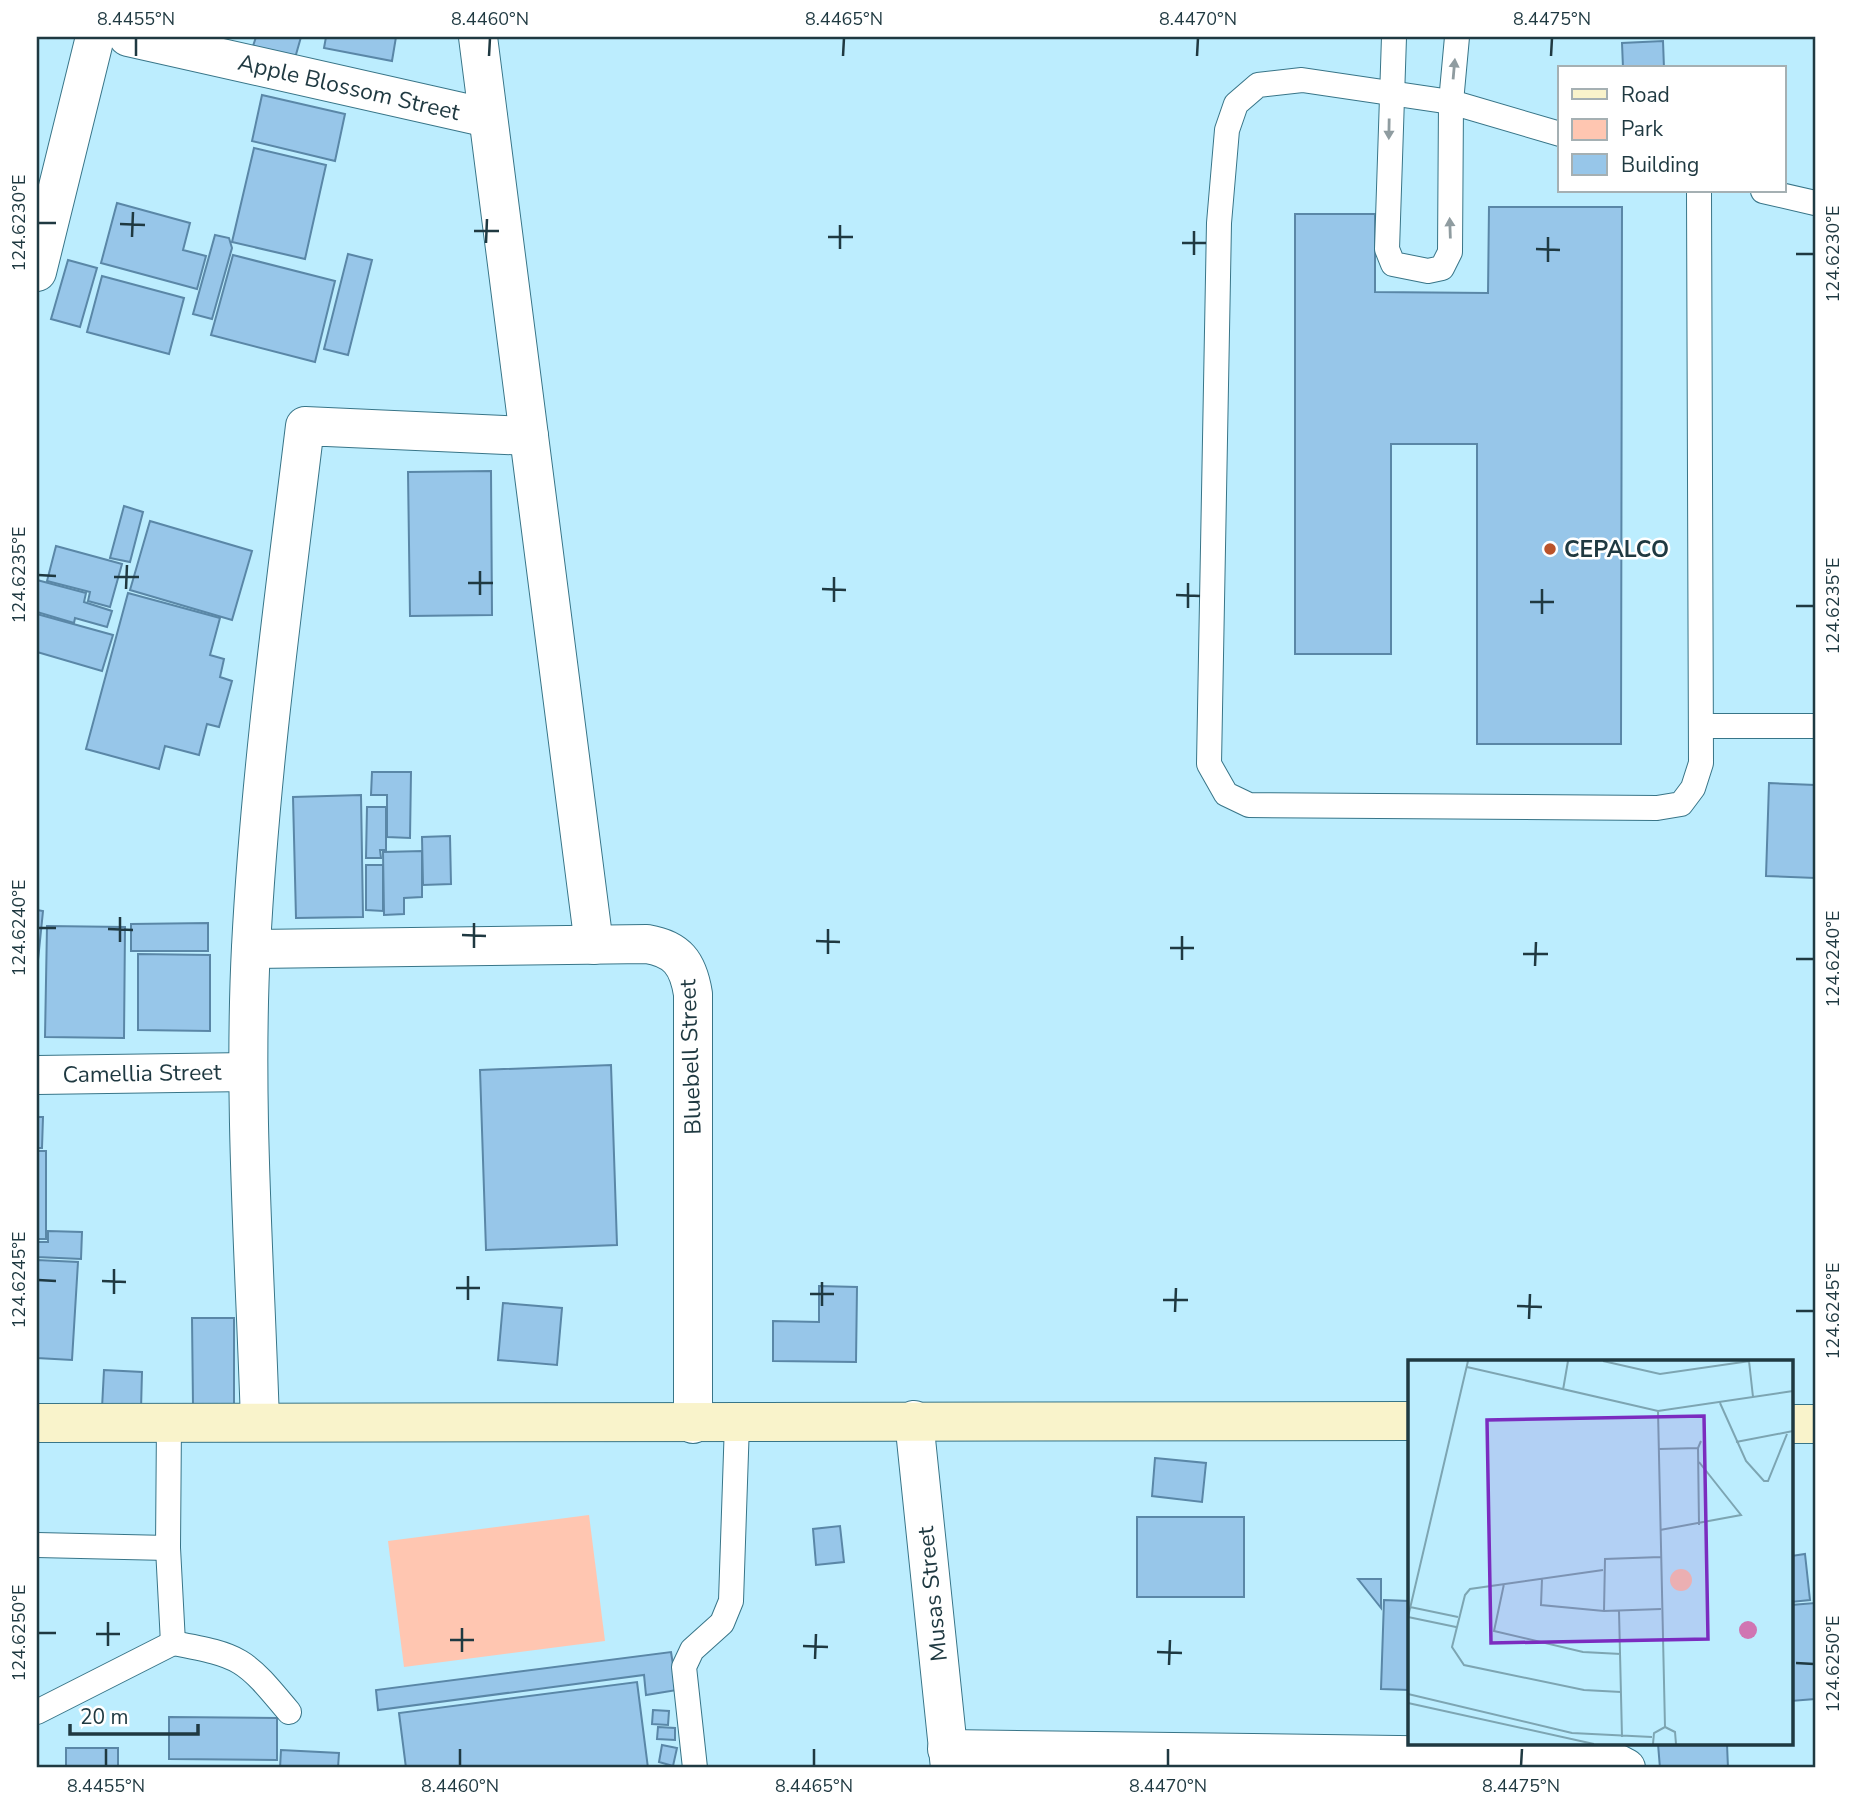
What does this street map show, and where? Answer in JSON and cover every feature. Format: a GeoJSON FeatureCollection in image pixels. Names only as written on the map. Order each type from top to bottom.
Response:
{"type":"FeatureCollection","features":[{"type":"Feature","properties":{"kind":"street"},"geometry":{"type":"LineString","coordinates":[[37,272],[94,37]]}},
{"type":"Feature","properties":{"kind":"street","name":"Apple Blossom Street"},"geometry":{"type":"LineString","coordinates":[[128,37],[488,118]]}},
{"type":"Feature","properties":{"kind":"street"},"geometry":{"type":"LineString","coordinates":[[478,37],[594,945]]}},
{"type":"Feature","properties":{"kind":"street"},"geometry":{"type":"LineString","coordinates":[[260,1422],[248,1072],[251,948],[261,790],[305,426],[529,436]]}},
{"type":"Feature","properties":{"kind":"street","name":"Bluebell Street"},"geometry":{"type":"LineString","coordinates":[[251,948],[647,944],[665,947],[680,957],[689,972],[693,994],[693,1424]]}},
{"type":"Feature","properties":{"kind":"street","name":"Camellia Street"},"geometry":{"type":"LineString","coordinates":[[37,1075],[248,1072]]}},
{"type":"Feature","properties":{"kind":"street","name":"Musas Street"},"geometry":{"type":"LineString","coordinates":[[915,1420],[948,1759]]}},
{"type":"Feature","properties":{"kind":"street"},"geometry":{"type":"LineString","coordinates":[[37,1423],[1408,1421]]}},
{"type":"Feature","properties":{"kind":"street"},"geometry":{"type":"LineString","coordinates":[[1792,1424],[1815,1424]]}},
{"type":"Feature","properties":{"kind":"street"},"geometry":{"type":"LineString","coordinates":[[948,1759],[1458,1762],[1590,1746],[1626,1768]]}},
{"type":"Feature","properties":{"kind":"lane"},"geometry":{"type":"LineString","coordinates":[[1394,37],[1390,93],[1387,249],[1393,264],[1428,271],[1442,268],[1450,252],[1451,102],[1457,37]]}},
{"type":"Feature","properties":{"kind":"lane"},"geometry":{"type":"LineString","coordinates":[[1558,133],[1451,102],[1302,80],[1258,85],[1236,104],[1227,130],[1219,223],[1209,764],[1226,794],[1250,804],[1657,808],[1681,804],[1693,788],[1701,763],[1699,192]]}},
{"type":"Feature","properties":{"kind":"lane"},"geometry":{"type":"LineString","coordinates":[[1767,192],[1815,203]]}},
{"type":"Feature","properties":{"kind":"lane"},"geometry":{"type":"LineString","coordinates":[[1701,726],[1815,726]]}},
{"type":"Feature","properties":{"kind":"lane"},"geometry":{"type":"LineString","coordinates":[[169,1422],[167,1548],[173,1643]]}},
{"type":"Feature","properties":{"kind":"lane"},"geometry":{"type":"LineString","coordinates":[[695,1768],[684,1667],[692,1650],[722,1623],[731,1601],[737,1423]]}},
{"type":"Feature","properties":{"kind":"lane"},"geometry":{"type":"LineString","coordinates":[[37,1545],[167,1548]]}},
{"type":"Feature","properties":{"kind":"lane"},"geometry":{"type":"LineString","coordinates":[[37,1712],[173,1643],[236,1657],[255,1670],[289,1712]]}},
{"type":"Feature","properties":{"kind":"green space"},"geometry":{"type":"Polygon","coordinates":[[[589,1515],[605,1641],[404,1667],[388,1541],[589,1515]]]}},
{"type":"Feature","properties":{"kind":"building"},"geometry":{"type":"Polygon","coordinates":[[[256,37],[301,37],[295,58],[253,46],[256,37]]]}},
{"type":"Feature","properties":{"kind":"building"},"geometry":{"type":"Polygon","coordinates":[[[326,37],[396,37],[392,61],[324,48],[326,37]]]}},
{"type":"Feature","properties":{"kind":"building"},"geometry":{"type":"Polygon","coordinates":[[[1663,41],[1664,66],[1623,66],[1622,43],[1663,41]]]}},
{"type":"Feature","properties":{"kind":"building"},"geometry":{"type":"Polygon","coordinates":[[[262,95],[345,114],[335,161],[252,141],[262,95]]]}},
{"type":"Feature","properties":{"kind":"building"},"geometry":{"type":"Polygon","coordinates":[[[254,148],[326,165],[305,259],[232,242],[254,148]]]}},
{"type":"Feature","properties":{"kind":"building"},"geometry":{"type":"Polygon","coordinates":[[[117,203],[190,223],[183,250],[206,256],[197,289],[101,263],[117,203]]]}},
{"type":"Feature","properties":{"kind":"building","name":"CEPALCO"},"geometry":{"type":"Polygon","coordinates":[[[1489,207],[1622,207],[1621,744],[1477,744],[1477,444],[1391,444],[1391,654],[1295,654],[1295,214],[1375,214],[1375,292],[1488,293],[1489,207]]]}},
{"type":"Feature","properties":{"kind":"building"},"geometry":{"type":"Polygon","coordinates":[[[215,235],[229,238],[232,248],[212,319],[193,314],[215,235]]]}},
{"type":"Feature","properties":{"kind":"building"},"geometry":{"type":"Polygon","coordinates":[[[348,254],[372,260],[348,355],[324,349],[348,254]]]}},
{"type":"Feature","properties":{"kind":"building"},"geometry":{"type":"Polygon","coordinates":[[[233,255],[335,281],[315,362],[211,335],[233,255]]]}},
{"type":"Feature","properties":{"kind":"building"},"geometry":{"type":"Polygon","coordinates":[[[68,260],[97,268],[80,327],[51,319],[68,260]]]}},
{"type":"Feature","properties":{"kind":"building"},"geometry":{"type":"Polygon","coordinates":[[[102,276],[184,298],[169,354],[87,332],[102,276]]]}},
{"type":"Feature","properties":{"kind":"building"},"geometry":{"type":"Polygon","coordinates":[[[491,471],[492,615],[410,616],[408,472],[491,471]]]}},
{"type":"Feature","properties":{"kind":"building"},"geometry":{"type":"Polygon","coordinates":[[[124,506],[143,512],[130,562],[110,558],[124,506]]]}},
{"type":"Feature","properties":{"kind":"building"},"geometry":{"type":"Polygon","coordinates":[[[150,521],[252,551],[232,620],[130,590],[150,521]]]}},
{"type":"Feature","properties":{"kind":"building"},"geometry":{"type":"Polygon","coordinates":[[[56,546],[122,564],[110,607],[88,601],[90,592],[47,581],[56,546]]]}},
{"type":"Feature","properties":{"kind":"building"},"geometry":{"type":"Polygon","coordinates":[[[37,580],[86,593],[84,602],[112,611],[107,627],[75,618],[74,623],[37,612],[37,580]]]}},
{"type":"Feature","properties":{"kind":"building"},"geometry":{"type":"Polygon","coordinates":[[[128,593],[220,618],[210,655],[224,659],[220,677],[232,681],[219,727],[207,724],[199,755],[165,746],[159,769],[86,749],[128,593]]]}},
{"type":"Feature","properties":{"kind":"building"},"geometry":{"type":"Polygon","coordinates":[[[37,614],[113,635],[102,671],[37,652],[37,614]]]}},
{"type":"Feature","properties":{"kind":"building"},"geometry":{"type":"Polygon","coordinates":[[[372,772],[411,772],[410,838],[387,837],[387,795],[371,795],[372,772]]]}},
{"type":"Feature","properties":{"kind":"building"},"geometry":{"type":"Polygon","coordinates":[[[1769,783],[1815,785],[1815,878],[1766,876],[1769,783]]]}},
{"type":"Feature","properties":{"kind":"building"},"geometry":{"type":"Polygon","coordinates":[[[361,795],[363,917],[296,918],[293,797],[361,795]]]}},
{"type":"Feature","properties":{"kind":"building"},"geometry":{"type":"Polygon","coordinates":[[[367,807],[386,807],[386,850],[380,850],[381,858],[366,858],[367,807]]]}},
{"type":"Feature","properties":{"kind":"building"},"geometry":{"type":"Polygon","coordinates":[[[450,836],[451,884],[423,885],[422,837],[450,836]]]}},
{"type":"Feature","properties":{"kind":"building"},"geometry":{"type":"Polygon","coordinates":[[[422,851],[422,897],[404,898],[404,914],[384,915],[383,852],[422,851]]]}},
{"type":"Feature","properties":{"kind":"building"},"geometry":{"type":"Polygon","coordinates":[[[366,865],[383,865],[383,911],[366,910],[366,865]]]}},
{"type":"Feature","properties":{"kind":"building"},"geometry":{"type":"Polygon","coordinates":[[[37,910],[43,911],[37,970],[37,910]]]}},
{"type":"Feature","properties":{"kind":"building"},"geometry":{"type":"Polygon","coordinates":[[[208,923],[208,951],[131,951],[131,924],[208,923]]]}},
{"type":"Feature","properties":{"kind":"building"},"geometry":{"type":"Polygon","coordinates":[[[47,926],[125,927],[124,1038],[45,1037],[47,926]]]}},
{"type":"Feature","properties":{"kind":"building"},"geometry":{"type":"Polygon","coordinates":[[[138,954],[210,955],[210,1031],[138,1030],[138,954]]]}},
{"type":"Feature","properties":{"kind":"building"},"geometry":{"type":"Polygon","coordinates":[[[611,1065],[617,1245],[486,1250],[480,1070],[611,1065]]]}},
{"type":"Feature","properties":{"kind":"building"},"geometry":{"type":"Polygon","coordinates":[[[37,1117],[43,1117],[42,1148],[37,1148],[37,1117]]]}},
{"type":"Feature","properties":{"kind":"building"},"geometry":{"type":"Polygon","coordinates":[[[37,1151],[46,1151],[46,1239],[37,1239],[37,1151]]]}},
{"type":"Feature","properties":{"kind":"building"},"geometry":{"type":"Polygon","coordinates":[[[48,1231],[82,1232],[81,1259],[37,1257],[37,1242],[48,1242],[48,1231]]]}},
{"type":"Feature","properties":{"kind":"building"},"geometry":{"type":"Polygon","coordinates":[[[37,1260],[78,1262],[72,1360],[37,1358],[37,1260]]]}},
{"type":"Feature","properties":{"kind":"building"},"geometry":{"type":"Polygon","coordinates":[[[819,1286],[857,1287],[856,1362],[773,1361],[773,1321],[819,1322],[819,1286]]]}},
{"type":"Feature","properties":{"kind":"building"},"geometry":{"type":"Polygon","coordinates":[[[503,1303],[562,1308],[557,1365],[498,1360],[503,1303]]]}},
{"type":"Feature","properties":{"kind":"building"},"geometry":{"type":"Polygon","coordinates":[[[192,1318],[234,1318],[234,1405],[193,1406],[192,1318]]]}},
{"type":"Feature","properties":{"kind":"building"},"geometry":{"type":"Polygon","coordinates":[[[104,1370],[142,1372],[141,1410],[102,1408],[104,1370]]]}},
{"type":"Feature","properties":{"kind":"building"},"geometry":{"type":"Polygon","coordinates":[[[1155,1458],[1206,1463],[1202,1502],[1152,1496],[1155,1458]]]}},
{"type":"Feature","properties":{"kind":"building"},"geometry":{"type":"Polygon","coordinates":[[[1137,1517],[1244,1517],[1244,1597],[1137,1597],[1137,1517]]]}},
{"type":"Feature","properties":{"kind":"building"},"geometry":{"type":"Polygon","coordinates":[[[840,1526],[844,1562],[816,1565],[813,1529],[840,1526]]]}},
{"type":"Feature","properties":{"kind":"building"},"geometry":{"type":"Polygon","coordinates":[[[1805,1554],[1810,1600],[1792,1602],[1792,1556],[1805,1554]]]}},
{"type":"Feature","properties":{"kind":"building"},"geometry":{"type":"Polygon","coordinates":[[[1358,1579],[1381,1579],[1381,1608],[1358,1579]]]}},
{"type":"Feature","properties":{"kind":"building"},"geometry":{"type":"Polygon","coordinates":[[[1384,1600],[1408,1601],[1408,1690],[1381,1689],[1384,1600]]]}},
{"type":"Feature","properties":{"kind":"building"},"geometry":{"type":"Polygon","coordinates":[[[1815,1603],[1815,1699],[1792,1701],[1792,1605],[1815,1603]]]}},
{"type":"Feature","properties":{"kind":"building"},"geometry":{"type":"Polygon","coordinates":[[[671,1652],[677,1690],[646,1695],[644,1675],[378,1710],[376,1690],[671,1652]]]}},
{"type":"Feature","properties":{"kind":"building"},"geometry":{"type":"Polygon","coordinates":[[[637,1682],[648,1768],[406,1768],[399,1713],[637,1682]]]}},
{"type":"Feature","properties":{"kind":"building"},"geometry":{"type":"Polygon","coordinates":[[[653,1710],[669,1711],[668,1725],[652,1724],[653,1710]]]}},
{"type":"Feature","properties":{"kind":"building"},"geometry":{"type":"Polygon","coordinates":[[[169,1717],[277,1718],[277,1760],[169,1759],[169,1717]]]}},
{"type":"Feature","properties":{"kind":"building"},"geometry":{"type":"Polygon","coordinates":[[[658,1727],[675,1728],[675,1740],[657,1739],[658,1727]]]}},
{"type":"Feature","properties":{"kind":"building"},"geometry":{"type":"Polygon","coordinates":[[[662,1745],[677,1748],[673,1766],[659,1762],[662,1745]]]}},
{"type":"Feature","properties":{"kind":"building"},"geometry":{"type":"Polygon","coordinates":[[[1658,1745],[1727,1745],[1728,1768],[1660,1768],[1658,1745]]]}},
{"type":"Feature","properties":{"kind":"building"},"geometry":{"type":"Polygon","coordinates":[[[66,1748],[118,1748],[118,1768],[66,1768],[66,1748]]]}},
{"type":"Feature","properties":{"kind":"building"},"geometry":{"type":"Polygon","coordinates":[[[281,1750],[339,1753],[338,1768],[280,1768],[281,1750]]]}},
{"type":"Feature","properties":{"kind":"place","name":"CEPALCO"},"geometry":{"type":"Point","coordinates":[1550,549]}}]}
